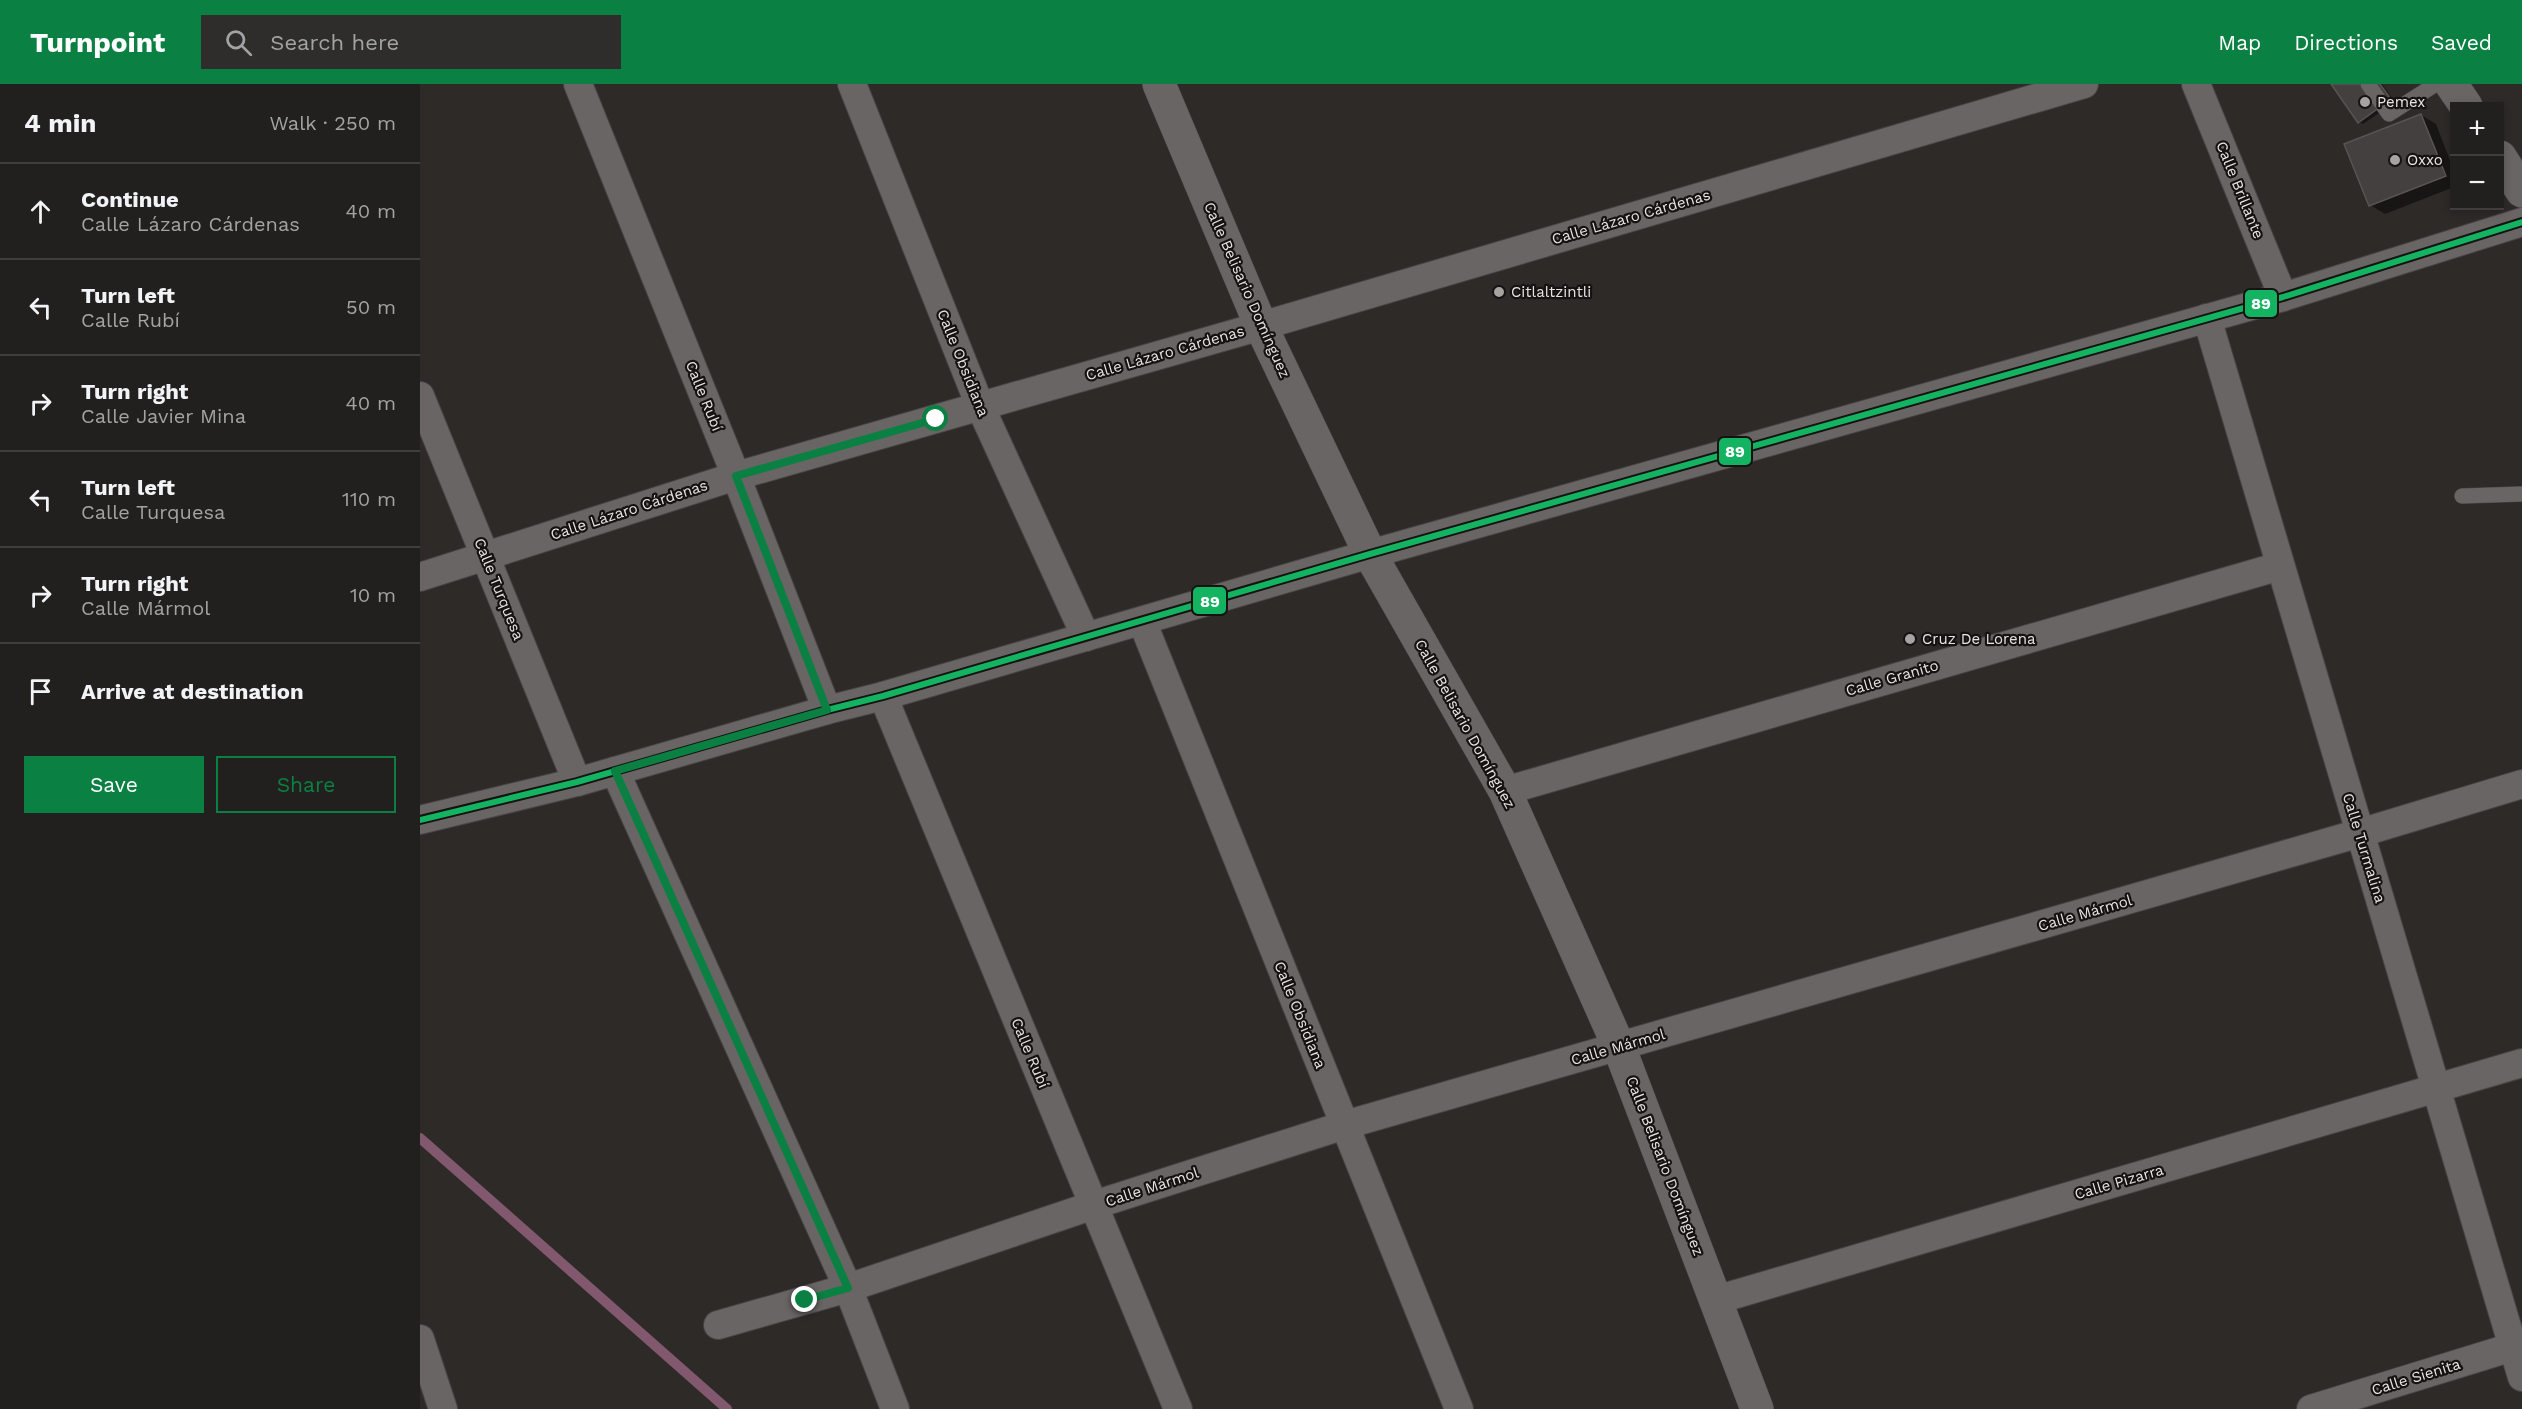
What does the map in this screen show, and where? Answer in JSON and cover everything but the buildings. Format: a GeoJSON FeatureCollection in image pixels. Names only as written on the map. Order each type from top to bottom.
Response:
{"type":"FeatureCollection","features":[{"type":"Feature","properties":{"kind":"street","name":"Calle Rubí"},"geometry":{"type":"LineString","coordinates":[[578,84],[736,476],[827,710]]}},
{"type":"Feature","properties":{"kind":"street","name":"Calle Obsidiana"},"geometry":{"type":"LineString","coordinates":[[852,84],[980,406],[1086,637]]}},
{"type":"Feature","properties":{"kind":"street","name":"Calle Belisario Domínguez"},"geometry":{"type":"LineString","coordinates":[[1159,84],[1261,326],[1370,554],[1505,791],[1619,1047],[1757,1409]]}},
{"type":"Feature","properties":{"kind":"street","name":"Calle Lázaro Cárdenas"},"geometry":{"type":"LineString","coordinates":[[420,577],[736,476],[1261,326],[2084,84]]}},
{"type":"Feature","properties":{"kind":"street","name":"Calle Brillante"},"geometry":{"type":"LineString","coordinates":[[2196,84],[2283,297]]}},
{"type":"Feature","properties":{"kind":"street"},"geometry":{"type":"LineString","coordinates":[[2451,84],[2463,102]]}},
{"type":"Feature","properties":{"kind":"street"},"geometry":{"type":"LineString","coordinates":[[2504,164],[2522,191]]}},
{"type":"Feature","properties":{"kind":"street"},"geometry":{"type":"LineString","coordinates":[[420,820],[577,782],[883,696],[1370,554],[2283,297],[2522,222]]}},
{"type":"Feature","properties":{"kind":"street","name":"Calle Turmalina"},"geometry":{"type":"LineString","coordinates":[[2207,318],[2436,1089],[2518,1346],[2522,1377]]}},
{"type":"Feature","properties":{"kind":"street","name":"Calle Turquesa"},"geometry":{"type":"LineString","coordinates":[[420,396],[577,782]]}},
{"type":"Feature","properties":{"kind":"street","name":"Calle Granito"},"geometry":{"type":"LineString","coordinates":[[1505,791],[2280,566]]}},
{"type":"Feature","properties":{"kind":"street","name":"Calle Obsidiana"},"geometry":{"type":"LineString","coordinates":[[1142,621],[1459,1409]]}},
{"type":"Feature","properties":{"kind":"street","name":"Calle Rubí"},"geometry":{"type":"LineString","coordinates":[[883,696],[1178,1409]]}},
{"type":"Feature","properties":{"kind":"street"},"geometry":{"type":"LineString","coordinates":[[615,771],[848,1288],[895,1409]]}},
{"type":"Feature","properties":{"kind":"street","name":"Calle Mármol"},"geometry":{"type":"LineString","coordinates":[[718,1325],[848,1288],[1094,1205],[1345,1125],[2360,833],[2522,784]]}},
{"type":"Feature","properties":{"kind":"street","name":"Calle Pizarra"},"geometry":{"type":"LineString","coordinates":[[1716,1300],[2522,1063]]}},
{"type":"Feature","properties":{"kind":"street"},"geometry":{"type":"LineString","coordinates":[[420,1340],[443,1409]]}},
{"type":"Feature","properties":{"kind":"street","name":"Calle Sienita"},"geometry":{"type":"LineString","coordinates":[[2311,1409],[2518,1346]]}},
{"type":"Feature","properties":{"kind":"lane"},"geometry":{"type":"LineString","coordinates":[[2367,84],[2389,114],[2436,84]]}},
{"type":"Feature","properties":{"kind":"lane"},"geometry":{"type":"LineString","coordinates":[[2462,496],[2522,494]]}},
{"type":"Feature","properties":{"kind":"waterway"},"geometry":{"type":"LineString","coordinates":[[420,1138],[727,1409]]}},
{"type":"Feature","properties":{"kind":"transit line","name":"89"},"geometry":{"type":"LineString","coordinates":[[420,820],[577,782],[883,696],[1370,554],[2283,297],[2522,222]]}},
{"type":"Feature","properties":{"kind":"place","name":"Pemex"},"geometry":{"type":"Point","coordinates":[2365,102]}},
{"type":"Feature","properties":{"kind":"place","name":"Oxxo"},"geometry":{"type":"Point","coordinates":[2395,160]}},
{"type":"Feature","properties":{"kind":"place","name":"Citlaltzintli"},"geometry":{"type":"Point","coordinates":[1499,292]}},
{"type":"Feature","properties":{"kind":"place","name":"Cruz De Lorena"},"geometry":{"type":"Point","coordinates":[1910,639]}},
{"type":"Feature","properties":{"kind":"route"},"geometry":{"type":"LineString","coordinates":[[805,1300],[848,1288],[615,771],[827,710],[736,476],[936,419]]}}]}
